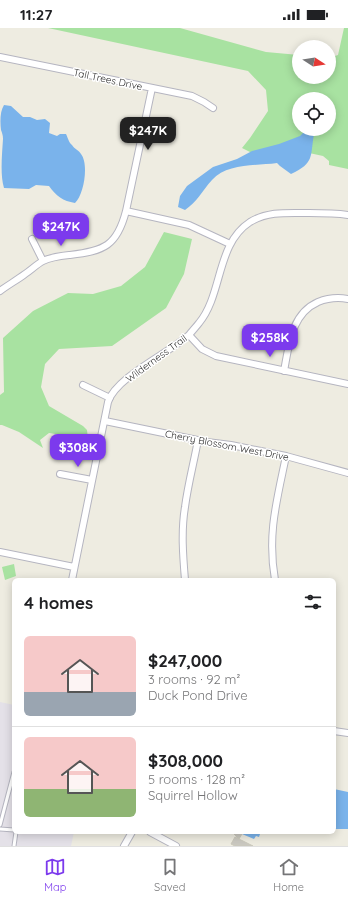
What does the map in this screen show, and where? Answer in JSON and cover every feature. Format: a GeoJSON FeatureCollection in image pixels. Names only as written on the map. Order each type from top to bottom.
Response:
{"type":"FeatureCollection","features":[{"type":"Feature","properties":{"kind":"street","name":"Tall Trees Drive"},"geometry":{"type":"LineString","coordinates":[[0,57],[192,96],[213,108]]}},
{"type":"Feature","properties":{"kind":"street"},"geometry":{"type":"LineString","coordinates":[[0,291],[43,261],[103,248],[111,242],[119,232],[126,211],[152,88]]}},
{"type":"Feature","properties":{"kind":"street"},"geometry":{"type":"LineString","coordinates":[[126,211],[189,225],[230,244]]}},
{"type":"Feature","properties":{"kind":"street","name":"Wilderness Trail"},"geometry":{"type":"LineString","coordinates":[[72,578],[110,398],[121,384],[189,335],[200,322],[207,309],[230,244],[243,227],[257,218],[281,213],[348,214]]}},
{"type":"Feature","properties":{"kind":"street"},"geometry":{"type":"LineString","coordinates":[[32,239],[43,261]]}},
{"type":"Feature","properties":{"kind":"street"},"geometry":{"type":"LineString","coordinates":[[284,371],[293,329],[304,311],[310,306],[325,299],[348,299]]}},
{"type":"Feature","properties":{"kind":"street"},"geometry":{"type":"LineString","coordinates":[[189,335],[202,349],[216,356],[348,384]]}},
{"type":"Feature","properties":{"kind":"street"},"geometry":{"type":"LineString","coordinates":[[83,385],[110,398]]}},
{"type":"Feature","properties":{"kind":"street","name":"Cherry Blossom West Drive"},"geometry":{"type":"LineString","coordinates":[[105,421],[286,456],[348,473]]}},
{"type":"Feature","properties":{"kind":"street"},"geometry":{"type":"LineString","coordinates":[[185,578],[183,552],[184,513],[198,440]]}},
{"type":"Feature","properties":{"kind":"street"},"geometry":{"type":"LineString","coordinates":[[275,578],[271,546],[273,517],[286,456]]}},
{"type":"Feature","properties":{"kind":"street"},"geometry":{"type":"LineString","coordinates":[[60,474],[92,480]]}},
{"type":"Feature","properties":{"kind":"street"},"geometry":{"type":"LineString","coordinates":[[0,552],[74,567]]}},
{"type":"Feature","properties":{"kind":"street"},"geometry":{"type":"LineString","coordinates":[[336,731],[348,733]]}},
{"type":"Feature","properties":{"kind":"street"},"geometry":{"type":"LineString","coordinates":[[124,846],[131,834]]}},
{"type":"Feature","properties":{"kind":"street"},"geometry":{"type":"LineString","coordinates":[[154,834],[176,846]]}},
{"type":"Feature","properties":{"kind":"lane"},"geometry":{"type":"LineString","coordinates":[[0,825],[12,780]]}},
{"type":"Feature","properties":{"kind":"lane"},"geometry":{"type":"LineString","coordinates":[[0,829],[12,830]]}},
{"type":"Feature","properties":{"kind":"lane"},"geometry":{"type":"LineString","coordinates":[[14,846],[16,834]]}},
{"type":"Feature","properties":{"kind":"shaded area"},"geometry":{"type":"Polygon","coordinates":[[[0,702],[12,705],[12,834],[74,834],[71,846],[0,846],[0,702]]]}},
{"type":"Feature","properties":{"kind":"green space"},"geometry":{"type":"Polygon","coordinates":[[[48,28],[180,28],[266,52],[292,54],[292,84],[336,84],[336,56],[338,55],[344,28],[348,28],[348,169],[329,165],[329,161],[323,156],[300,151],[258,156],[242,148],[268,111],[266,90],[248,71],[48,28]]]}},
{"type":"Feature","properties":{"kind":"green space"},"geometry":{"type":"Polygon","coordinates":[[[164,232],[192,239],[184,274],[166,308],[112,346],[59,349],[45,364],[41,387],[49,406],[83,426],[87,430],[88,439],[49,433],[40,440],[43,448],[19,432],[0,425],[0,395],[4,392],[3,338],[33,311],[68,293],[93,294],[121,286],[145,267],[164,232]]]}},
{"type":"Feature","properties":{"kind":"green space"},"geometry":{"type":"Polygon","coordinates":[[[14,564],[16,576],[5,580],[2,567],[14,564]]]}},
{"type":"Feature","properties":{"kind":"water"},"geometry":{"type":"Polygon","coordinates":[[[4,105],[11,106],[23,117],[30,117],[37,120],[45,119],[50,123],[49,133],[57,136],[60,134],[66,134],[70,143],[80,153],[85,165],[85,172],[83,187],[75,203],[60,198],[49,186],[36,185],[29,189],[4,188],[2,171],[3,138],[0,120],[4,105]]]}},
{"type":"Feature","properties":{"kind":"water"},"geometry":{"type":"Polygon","coordinates":[[[300,136],[314,136],[310,158],[308,162],[299,170],[291,174],[277,163],[234,168],[218,175],[212,180],[193,203],[185,210],[178,207],[180,196],[187,186],[213,167],[237,159],[252,151],[279,144],[300,136]]]}},
{"type":"Feature","properties":{"kind":"water"},"geometry":{"type":"Polygon","coordinates":[[[336,789],[348,792],[348,829],[336,829],[336,789]]]}},
{"type":"Feature","properties":{"kind":"water"},"geometry":{"type":"Polygon","coordinates":[[[242,834],[260,834],[259,837],[256,836],[254,839],[242,834]]]}},
{"type":"Feature","properties":{"kind":"building"},"geometry":{"type":"Polygon","coordinates":[[[234,834],[242,834],[239,839],[234,834]]]}},
{"type":"Feature","properties":{"kind":"building"},"geometry":{"type":"Polygon","coordinates":[[[235,837],[253,846],[235,846],[231,844],[235,837]]]}}]}
